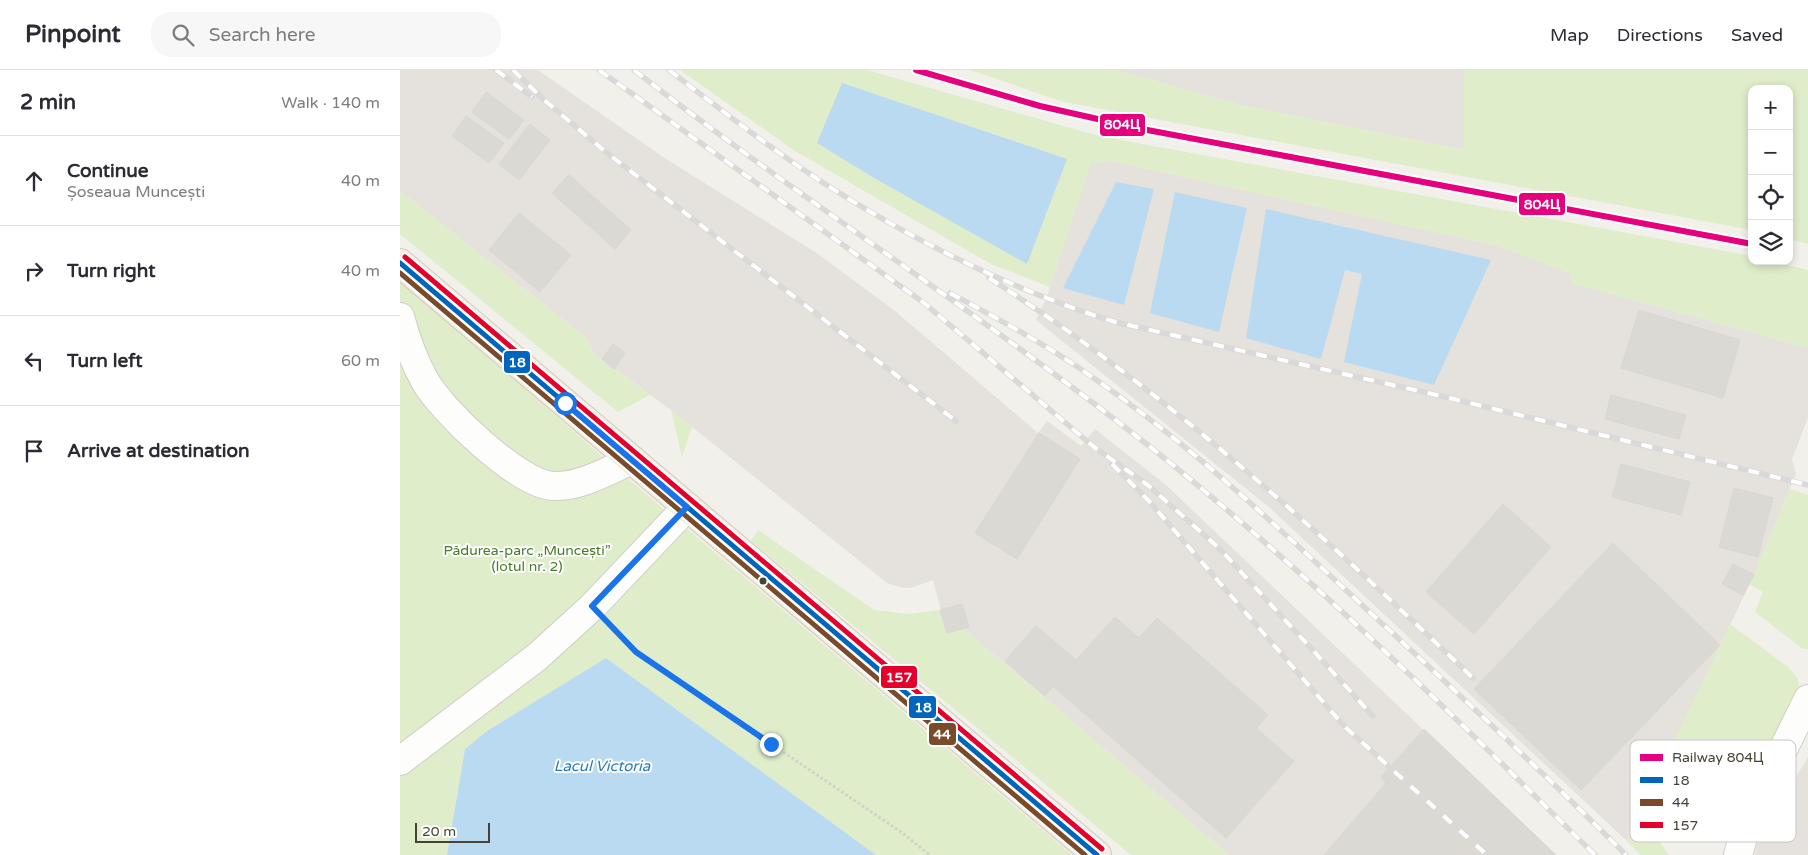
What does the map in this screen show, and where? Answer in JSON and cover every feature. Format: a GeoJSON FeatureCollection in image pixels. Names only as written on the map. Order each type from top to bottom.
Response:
{"type":"FeatureCollection","features":[{"type":"Feature","properties":{"kind":"main road"},"geometry":{"type":"LineString","coordinates":[[400,263],[1096,855]]}},
{"type":"Feature","properties":{"kind":"lane"},"geometry":{"type":"LineString","coordinates":[[400,317],[406,342],[426,382],[473,437],[525,475],[551,486],[577,485],[632,460]]}},
{"type":"Feature","properties":{"kind":"lane"},"geometry":{"type":"LineString","coordinates":[[400,761],[538,656],[592,606],[687,507]]}},
{"type":"Feature","properties":{"kind":"lane"},"geometry":{"type":"LineString","coordinates":[[1788,740],[1808,699]]}},
{"type":"Feature","properties":{"kind":"lane"},"geometry":{"type":"LineString","coordinates":[[1738,855],[1741,842]]}},
{"type":"Feature","properties":{"kind":"path"},"geometry":{"type":"LineString","coordinates":[[592,606],[636,652],[902,832],[930,855]]}},
{"type":"Feature","properties":{"kind":"shaded area"},"geometry":{"type":"Polygon","coordinates":[[[400,70],[538,70],[666,159],[818,254],[895,311],[1038,433],[1047,421],[1081,446],[1095,429],[1166,485],[1555,855],[1229,855],[963,628],[947,633],[933,580],[910,588],[887,583],[671,410],[592,352],[588,339],[400,191],[400,70]]]}},
{"type":"Feature","properties":{"kind":"shaded area"},"geometry":{"type":"Polygon","coordinates":[[[1116,70],[1464,70],[1465,150],[1241,105],[1116,70]]]}},
{"type":"Feature","properties":{"kind":"shaded area"},"geometry":{"type":"Polygon","coordinates":[[[1091,162],[1115,162],[1499,246],[1572,274],[1571,283],[1808,348],[1808,418],[1792,459],[1796,474],[1754,575],[1675,740],[1630,740],[1630,835],[1627,841],[1269,507],[1036,320],[1046,299],[1091,162]]]}},
{"type":"Feature","properties":{"kind":"shaded area"},"geometry":{"type":"Polygon","coordinates":[[[1808,757],[1808,855],[1755,855],[1757,842],[1796,842],[1796,777],[1808,757]]]}},
{"type":"Feature","properties":{"kind":"green space"},"geometry":{"type":"Polygon","coordinates":[[[680,70],[867,70],[1099,136],[1748,255],[1748,265],[1788,265],[1808,270],[1808,348],[1571,283],[1572,274],[1499,246],[1115,162],[1091,163],[1050,287],[991,264],[795,151],[680,70]]]}},
{"type":"Feature","properties":{"kind":"green space"},"geometry":{"type":"Polygon","coordinates":[[[970,70],[1116,70],[1241,105],[1464,150],[1464,70],[1808,70],[1808,244],[1793,240],[1793,85],[1748,85],[1748,229],[1064,102],[970,70]]]}},
{"type":"Feature","properties":{"kind":"green space"},"geometry":{"type":"Polygon","coordinates":[[[400,191],[588,339],[592,352],[650,395],[618,412],[400,234],[400,191]]]}},
{"type":"Feature","properties":{"kind":"green space","name":"Pădurea-parc „Muncești” (lotul nr. 2)"},"geometry":{"type":"Polygon","coordinates":[[[400,283],[409,288],[627,478],[1072,855],[876,855],[606,658],[487,731],[465,749],[447,855],[400,855],[400,283]]]}},
{"type":"Feature","properties":{"kind":"green space"},"geometry":{"type":"Polygon","coordinates":[[[671,410],[692,427],[682,457],[671,410]]]}},
{"type":"Feature","properties":{"kind":"green space"},"geometry":{"type":"Polygon","coordinates":[[[1790,489],[1808,495],[1808,649],[1803,649],[1755,612],[1763,592],[1749,584],[1790,489]]]}},
{"type":"Feature","properties":{"kind":"green space"},"geometry":{"type":"Polygon","coordinates":[[[758,530],[874,610],[909,614],[940,610],[947,633],[963,628],[1229,855],[1131,855],[751,541],[758,530]]]}},
{"type":"Feature","properties":{"kind":"green space"},"geometry":{"type":"Polygon","coordinates":[[[1730,624],[1788,667],[1798,679],[1800,692],[1775,740],[1674,740],[1730,624]]]}},
{"type":"Feature","properties":{"kind":"green space"},"geometry":{"type":"Polygon","coordinates":[[[1630,835],[1630,842],[1660,842],[1669,855],[1641,855],[1627,841],[1630,835]]]}},
{"type":"Feature","properties":{"kind":"water"},"geometry":{"type":"Polygon","coordinates":[[[842,83],[1067,159],[1027,264],[876,179],[817,143],[842,83]]]}},
{"type":"Feature","properties":{"kind":"water"},"geometry":{"type":"Polygon","coordinates":[[[1116,182],[1154,189],[1124,305],[1063,288],[1116,182]]]}},
{"type":"Feature","properties":{"kind":"water"},"geometry":{"type":"Polygon","coordinates":[[[1175,192],[1247,208],[1219,332],[1150,313],[1175,192]]]}},
{"type":"Feature","properties":{"kind":"water"},"geometry":{"type":"Polygon","coordinates":[[[1266,209],[1491,260],[1434,385],[1344,362],[1362,274],[1345,270],[1321,359],[1246,338],[1266,209]]]}},
{"type":"Feature","properties":{"kind":"water","name":"Lacul Victoria"},"geometry":{"type":"Polygon","coordinates":[[[606,658],[876,855],[447,855],[465,749],[487,731],[606,658]]]}},
{"type":"Feature","properties":{"kind":"building"},"geometry":{"type":"Polygon","coordinates":[[[486,92],[524,120],[509,139],[472,112],[486,92]]]}},
{"type":"Feature","properties":{"kind":"building"},"geometry":{"type":"Polygon","coordinates":[[[466,116],[504,143],[489,163],[452,136],[466,116]]]}},
{"type":"Feature","properties":{"kind":"building"},"geometry":{"type":"Polygon","coordinates":[[[530,124],[550,140],[519,180],[499,164],[530,124]]]}},
{"type":"Feature","properties":{"kind":"building"},"geometry":{"type":"Polygon","coordinates":[[[569,175],[631,230],[615,249],[552,193],[569,175]]]}},
{"type":"Feature","properties":{"kind":"building"},"geometry":{"type":"Polygon","coordinates":[[[519,213],[571,255],[540,292],[489,250],[519,213]]]}},
{"type":"Feature","properties":{"kind":"building"},"geometry":{"type":"Polygon","coordinates":[[[1639,310],[1740,340],[1723,398],[1621,368],[1639,310]]]}},
{"type":"Feature","properties":{"kind":"building"},"geometry":{"type":"Polygon","coordinates":[[[613,344],[625,353],[614,369],[602,359],[613,344]]]}},
{"type":"Feature","properties":{"kind":"building"},"geometry":{"type":"Polygon","coordinates":[[[1611,395],[1686,415],[1679,439],[1605,419],[1611,395]]]}},
{"type":"Feature","properties":{"kind":"building"},"geometry":{"type":"Polygon","coordinates":[[[1039,433],[1080,459],[1017,559],[975,533],[1039,433]]]}},
{"type":"Feature","properties":{"kind":"building"},"geometry":{"type":"Polygon","coordinates":[[[1621,464],[1690,482],[1681,515],[1612,497],[1621,464]]]}},
{"type":"Feature","properties":{"kind":"building"},"geometry":{"type":"Polygon","coordinates":[[[1734,488],[1773,498],[1758,557],[1719,547],[1734,488]]]}},
{"type":"Feature","properties":{"kind":"building"},"geometry":{"type":"Polygon","coordinates":[[[1503,504],[1551,547],[1474,634],[1426,592],[1503,504]]]}},
{"type":"Feature","properties":{"kind":"building"},"geometry":{"type":"Polygon","coordinates":[[[1613,543],[1720,645],[1581,790],[1474,689],[1613,543]]]}},
{"type":"Feature","properties":{"kind":"building"},"geometry":{"type":"Polygon","coordinates":[[[1733,564],[1754,575],[1743,595],[1722,584],[1733,564]]]}},
{"type":"Feature","properties":{"kind":"building"},"geometry":{"type":"Polygon","coordinates":[[[962,604],[969,627],[947,633],[940,610],[962,604]]]}},
{"type":"Feature","properties":{"kind":"building"},"geometry":{"type":"Polygon","coordinates":[[[1115,617],[1139,638],[1157,618],[1268,715],[1256,728],[1294,761],[1226,838],[1053,686],[1115,617]]]}},
{"type":"Feature","properties":{"kind":"building"},"geometry":{"type":"Polygon","coordinates":[[[1036,626],[1076,660],[1045,696],[1005,661],[1036,626]]]}},
{"type":"Feature","properties":{"kind":"building"},"geometry":{"type":"Polygon","coordinates":[[[1424,729],[1556,855],[1470,855],[1386,783],[1381,777],[1424,729]]]}},
{"type":"Feature","properties":{"kind":"building"},"geometry":{"type":"Polygon","coordinates":[[[1386,783],[1470,855],[1324,855],[1386,783]]]}},
{"type":"Feature","properties":{"kind":"railway"},"geometry":{"type":"LineString","coordinates":[[496,70],[532,97]]}},
{"type":"Feature","properties":{"kind":"railway"},"geometry":{"type":"LineString","coordinates":[[513,70],[543,99],[607,153],[956,421]]}},
{"type":"Feature","properties":{"kind":"railway"},"geometry":{"type":"LineString","coordinates":[[599,70],[924,303],[1094,447],[1149,486],[1220,549],[1373,716]]}},
{"type":"Feature","properties":{"kind":"railway"},"geometry":{"type":"LineString","coordinates":[[634,70],[760,164],[1018,347],[1144,442],[1203,490],[1319,590],[1375,642],[1595,855]]}},
{"type":"Feature","properties":{"kind":"railway"},"geometry":{"type":"LineString","coordinates":[[669,70],[785,157],[859,205],[966,263],[1077,310],[1115,322],[1441,396],[1808,485]]}},
{"type":"Feature","properties":{"kind":"railway"},"geometry":{"type":"LineString","coordinates":[[989,278],[1118,368],[1180,416],[1300,518],[1473,678]]}},
{"type":"Feature","properties":{"kind":"railway"},"geometry":{"type":"LineString","coordinates":[[950,293],[1024,334],[1078,367],[1169,434],[1204,463],[1439,676],[1626,855]]}},
{"type":"Feature","properties":{"kind":"railway"},"geometry":{"type":"LineString","coordinates":[[1112,464],[1148,500],[1344,726],[1487,855]]}},
{"type":"Feature","properties":{"kind":"rail line","name":"804Ц"},"geometry":{"type":"LineString","coordinates":[[916,70],[1040,106],[1142,129],[1748,243]]}},
{"type":"Feature","properties":{"kind":"transit line","name":"157"},"geometry":{"type":"LineString","coordinates":[[405,257],[1102,849]]}},
{"type":"Feature","properties":{"kind":"transit line","name":"18"},"geometry":{"type":"LineString","coordinates":[[400,263],[1097,855]]}},
{"type":"Feature","properties":{"kind":"transit line","name":"44"},"geometry":{"type":"LineString","coordinates":[[400,273],[1085,855]]}},
{"type":"Feature","properties":{"kind":"route"},"geometry":{"type":"LineString","coordinates":[[565,403],[687,507],[592,606],[636,652],[771,744]]}}]}
